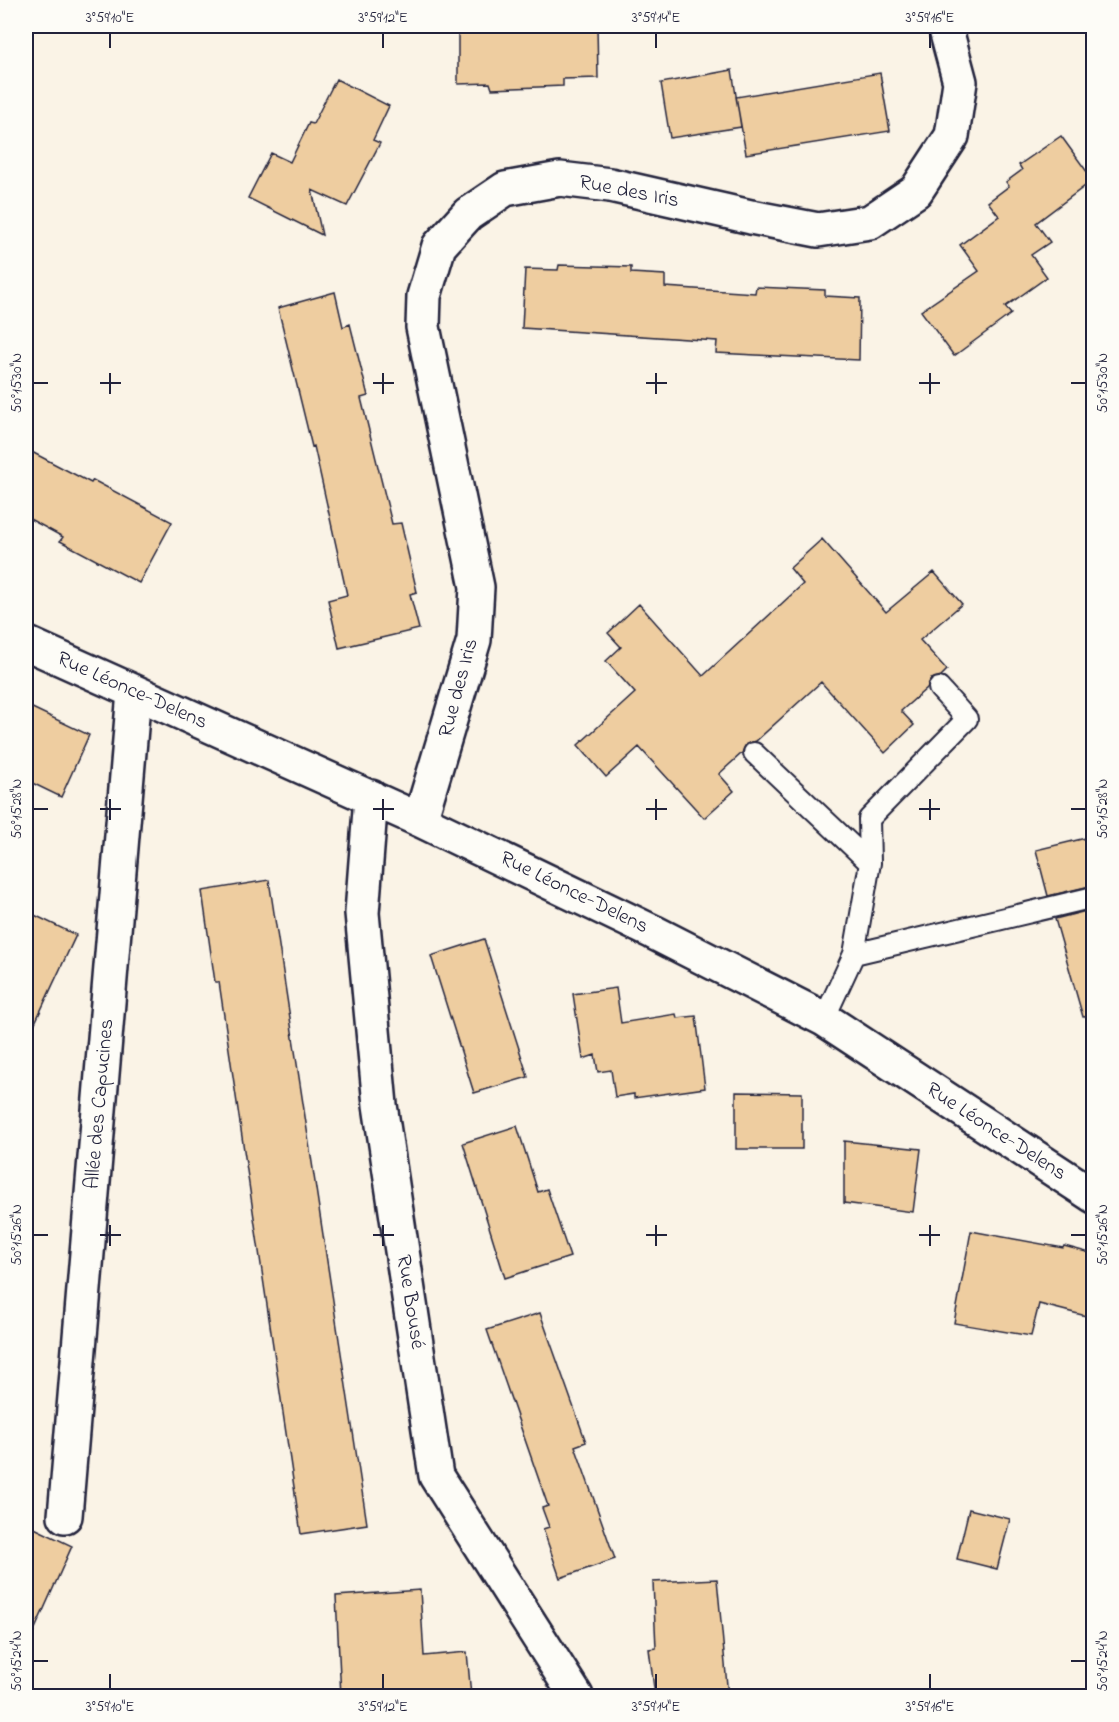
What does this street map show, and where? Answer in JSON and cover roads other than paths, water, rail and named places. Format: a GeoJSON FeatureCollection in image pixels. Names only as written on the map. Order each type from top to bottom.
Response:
{"type":"FeatureCollection","features":[{"type":"Feature","properties":{"kind":"street","name":"Rue des Iris"},"geometry":{"type":"LineString","coordinates":[[420,820],[474,639],[477,587],[423,327],[424,296],[439,246],[468,214],[506,189],[560,179],[610,185],[818,230],[870,222],[916,191],[952,136],[960,82],[945,26]]}},
{"type":"Feature","properties":{"kind":"street","name":"Rue Léonce-Delens"},"geometry":{"type":"LineString","coordinates":[[26,643],[420,820],[653,932],[824,1019],[1094,1196]]}},
{"type":"Feature","properties":{"kind":"street","name":"Allée des Capucines"},"geometry":{"type":"LineString","coordinates":[[66,1516],[134,692]]}},
{"type":"Feature","properties":{"kind":"street","name":"Rue Bousé"},"geometry":{"type":"LineString","coordinates":[[371,797],[362,913],[380,1105],[436,1476],[576,1696]]}},
{"type":"Feature","properties":{"kind":"lane"},"geometry":{"type":"LineString","coordinates":[[824,1019],[854,954],[870,863],[869,819],[967,719],[939,688]]}},
{"type":"Feature","properties":{"kind":"lane"},"geometry":{"type":"LineString","coordinates":[[754,753],[870,863]]}},
{"type":"Feature","properties":{"kind":"lane"},"geometry":{"type":"LineString","coordinates":[[854,954],[1094,897]]}}]}
